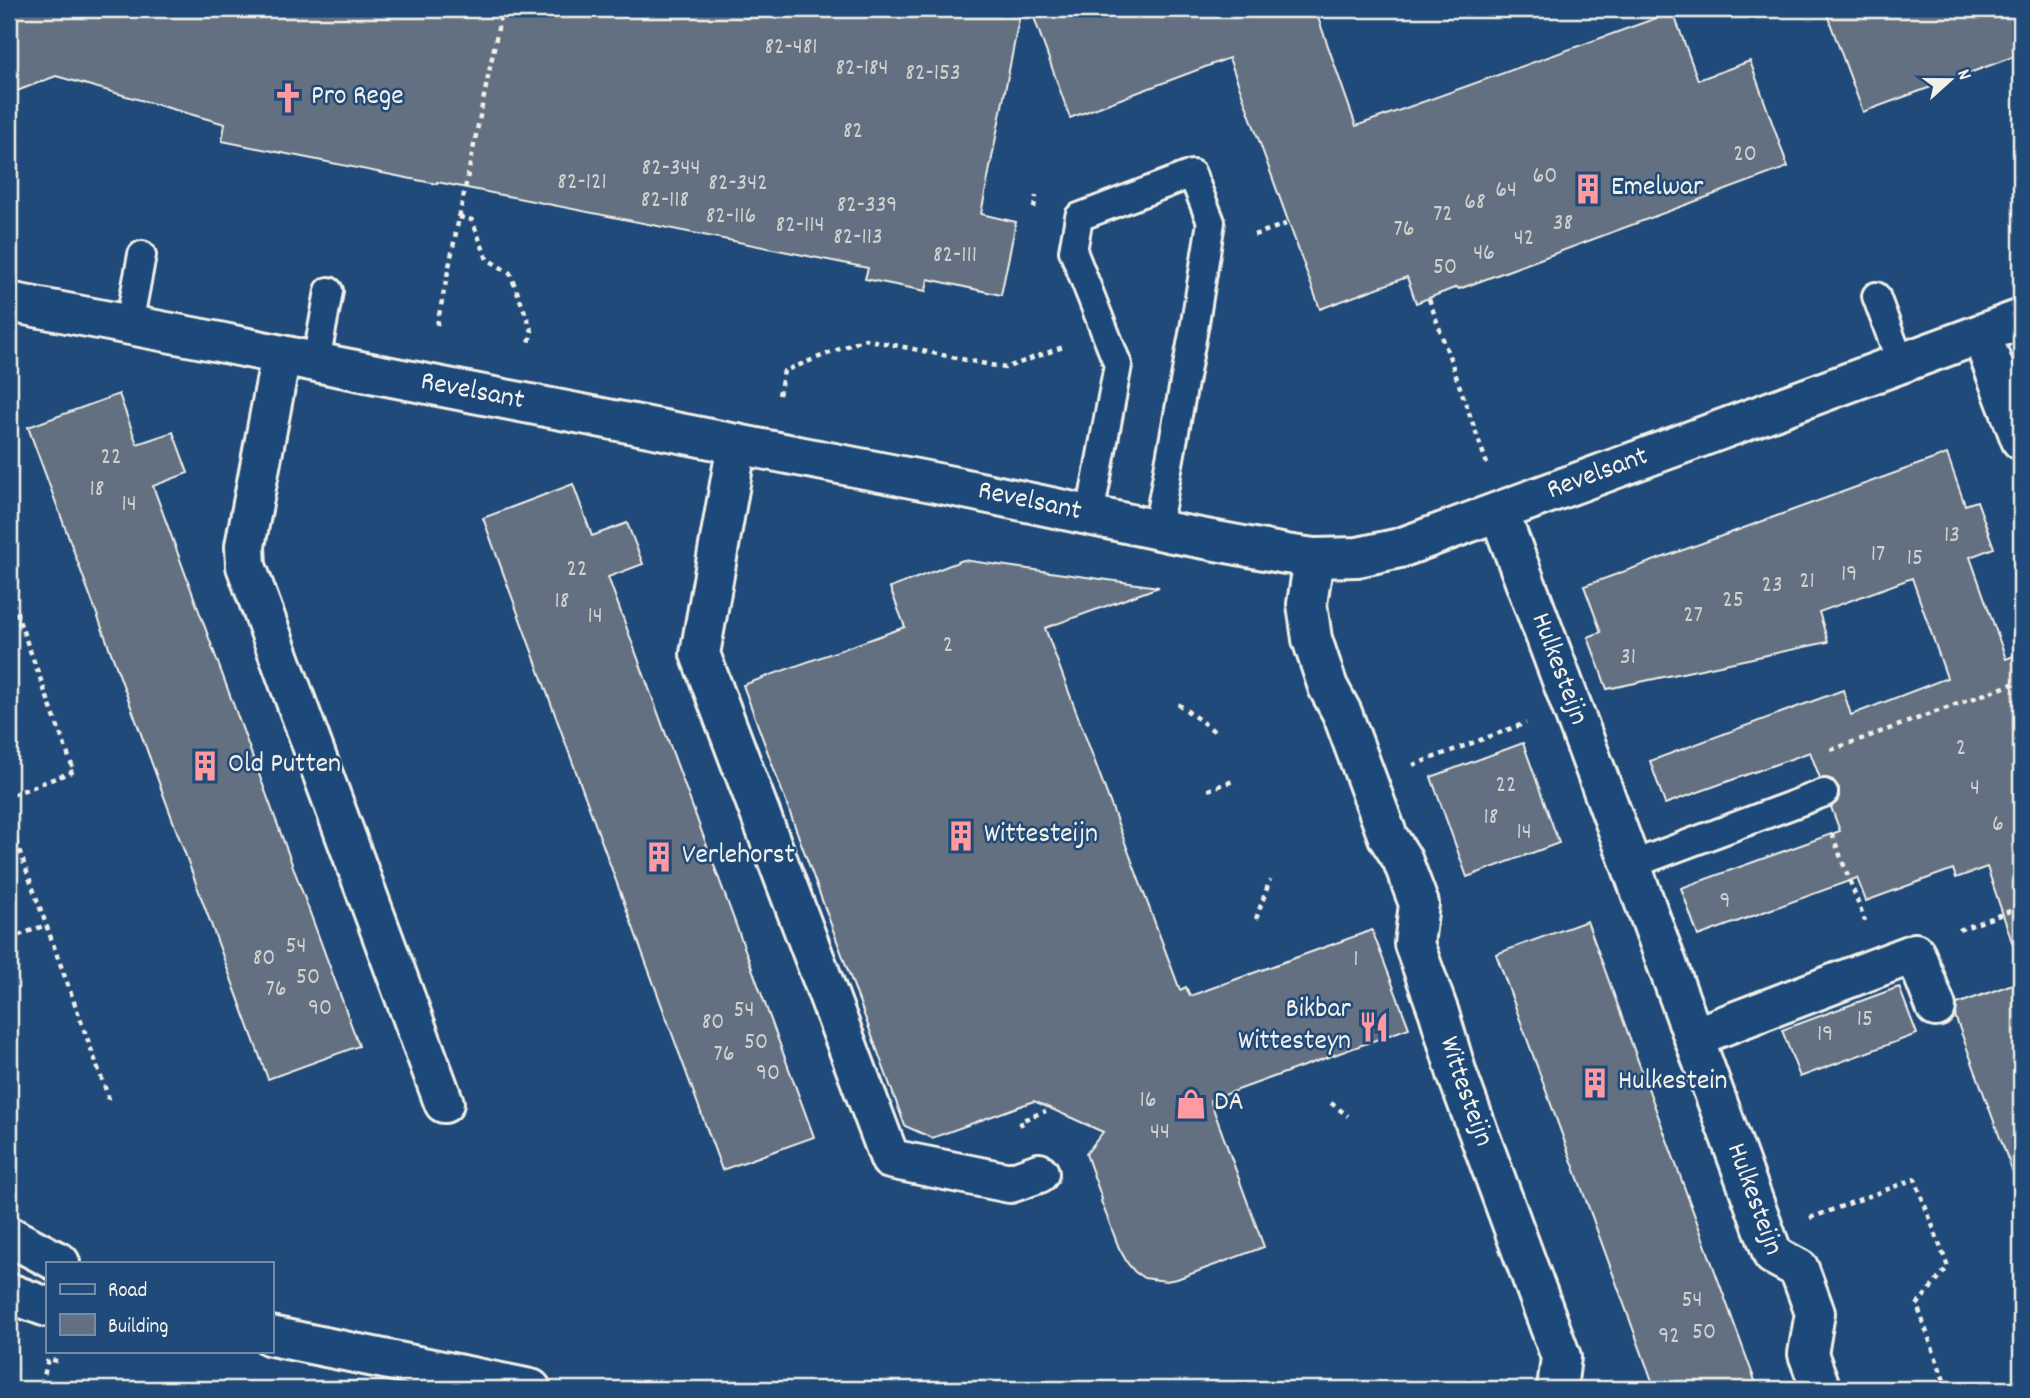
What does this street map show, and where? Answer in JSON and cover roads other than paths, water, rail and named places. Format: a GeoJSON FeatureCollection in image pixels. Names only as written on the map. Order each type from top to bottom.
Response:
{"type":"FeatureCollection","features":[{"type":"Feature","properties":{"kind":"street","name":"Revelsant"},"geometry":{"type":"LineString","coordinates":[[9,302],[1314,558],[1358,557],[1400,548],[2021,319]]}},
{"type":"Feature","properties":{"kind":"street"},"geometry":{"type":"LineString","coordinates":[[1981,334],[2021,440]]}},
{"type":"Feature","properties":{"kind":"street"},"geometry":{"type":"LineString","coordinates":[[298,358],[246,546],[246,566],[444,1102]]}},
{"type":"Feature","properties":{"kind":"street"},"geometry":{"type":"LineString","coordinates":[[737,444],[716,619],[700,654],[890,1159],[1010,1183],[1038,1173]]}},
{"type":"Feature","properties":{"kind":"street","name":"Hulkesteijn"},"geometry":{"type":"LineString","coordinates":[[1499,512],[1773,1255],[1799,1269],[1815,1313],[1808,1354],[1821,1389]]}},
{"type":"Feature","properties":{"kind":"street","name":"Wittesteijn"},"geometry":{"type":"LineString","coordinates":[[1314,558],[1307,604],[1312,639],[1328,687],[1342,713],[1388,837],[1402,859],[1419,904],[1414,944],[1457,1074],[1561,1357],[1557,1389]]}},
{"type":"Feature","properties":{"kind":"street"},"geometry":{"type":"LineString","coordinates":[[1694,1037],[1915,953],[1936,1007]]}},
{"type":"Feature","properties":{"kind":"street"},"geometry":{"type":"LineString","coordinates":[[9,1236],[58,1262]]}},
{"type":"Feature","properties":{"kind":"street"},"geometry":{"type":"LineString","coordinates":[[9,1293],[46,1307]]}},
{"type":"Feature","properties":{"kind":"street"},"geometry":{"type":"LineString","coordinates":[[273,1336],[531,1389]]}},
{"type":"Feature","properties":{"kind":"lane"},"geometry":{"type":"LineString","coordinates":[[1090,515],[1118,365],[1073,251],[1079,217],[1192,174],[1211,222],[1157,529]]}},
{"type":"Feature","properties":{"kind":"lane"},"geometry":{"type":"LineString","coordinates":[[129,324],[142,255]]}},
{"type":"Feature","properties":{"kind":"lane"},"geometry":{"type":"LineString","coordinates":[[298,358],[328,291]]}},
{"type":"Feature","properties":{"kind":"lane"},"geometry":{"type":"LineString","coordinates":[[1876,296],[1901,364]]}},
{"type":"Feature","properties":{"kind":"lane"},"geometry":{"type":"LineString","coordinates":[[1631,865],[1824,793]]}},
{"type":"Feature","properties":{"kind":"place","name":"Pro Rege"},"geometry":{"type":"Point","coordinates":[288,98]}},
{"type":"Feature","properties":{"kind":"place","name":"Emelwar"},"geometry":{"type":"Point","coordinates":[1588,189]}},
{"type":"Feature","properties":{"kind":"place","name":"Old Putten"},"geometry":{"type":"Point","coordinates":[205,766]}},
{"type":"Feature","properties":{"kind":"place","name":"Wittesteijn"},"geometry":{"type":"Point","coordinates":[961,836]}},
{"type":"Feature","properties":{"kind":"place","name":"Verlehorst"},"geometry":{"type":"Point","coordinates":[659,857]}},
{"type":"Feature","properties":{"kind":"place","name":"Bikbar Wittesteyn"},"geometry":{"type":"Point","coordinates":[1374,1027]}},
{"type":"Feature","properties":{"kind":"place","name":"Hulkestein"},"geometry":{"type":"Point","coordinates":[1595,1083]}},
{"type":"Feature","properties":{"kind":"place","name":"DA"},"geometry":{"type":"Point","coordinates":[1191,1104]}}]}
